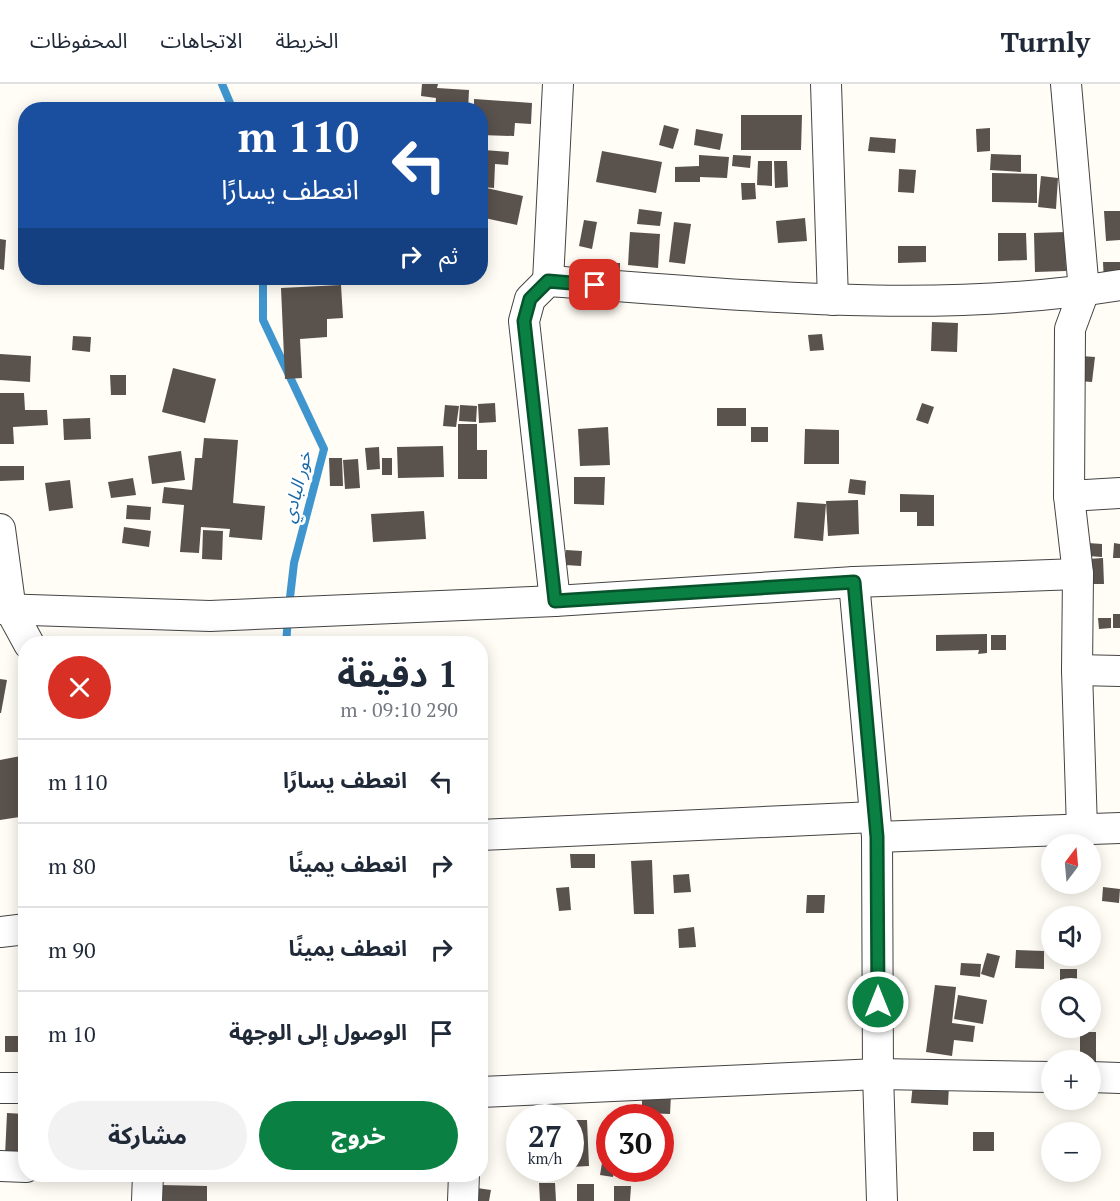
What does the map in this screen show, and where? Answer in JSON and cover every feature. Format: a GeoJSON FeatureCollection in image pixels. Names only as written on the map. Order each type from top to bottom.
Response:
{"type":"FeatureCollection","features":[{"type":"Feature","properties":{"kind":"street"},"geometry":{"type":"LineString","coordinates":[[555,601],[524,321],[530,299],[548,281],[558,84]]}},
{"type":"Feature","properties":{"kind":"street"},"geometry":{"type":"LineString","coordinates":[[826,84],[833,300]]}},
{"type":"Feature","properties":{"kind":"street"},"geometry":{"type":"LineString","coordinates":[[1066,84],[1084,291],[1070,329],[1069,496],[1078,574],[1077,670],[1082,829]]}},
{"type":"Feature","properties":{"kind":"street"},"geometry":{"type":"LineString","coordinates":[[548,281],[833,300],[972,300],[1084,291],[1120,285]]}},
{"type":"Feature","properties":{"kind":"street"},"geometry":{"type":"LineString","coordinates":[[1069,496],[1120,493]]}},
{"type":"Feature","properties":{"kind":"street"},"geometry":{"type":"LineString","coordinates":[[0,529],[5,610],[23,636]]}},
{"type":"Feature","properties":{"kind":"street"},"geometry":{"type":"LineString","coordinates":[[5,610],[210,615],[555,601],[854,582],[1078,574]]}},
{"type":"Feature","properties":{"kind":"street"},"geometry":{"type":"LineString","coordinates":[[854,582],[875,827],[882,1201]]}},
{"type":"Feature","properties":{"kind":"street"},"geometry":{"type":"LineString","coordinates":[[1077,670],[1120,671]]}},
{"type":"Feature","properties":{"kind":"street"},"geometry":{"type":"LineString","coordinates":[[488,836],[875,827],[1120,828]]}},
{"type":"Feature","properties":{"kind":"street"},"geometry":{"type":"LineString","coordinates":[[0,932],[18,930]]}},
{"type":"Feature","properties":{"kind":"street"},"geometry":{"type":"LineString","coordinates":[[488,1092],[878,1074],[1041,1077]]}},
{"type":"Feature","properties":{"kind":"street"},"geometry":{"type":"LineString","coordinates":[[1101,1077],[1120,1078]]}},
{"type":"Feature","properties":{"kind":"street"},"geometry":{"type":"LineString","coordinates":[[0,1088],[18,1088]]}},
{"type":"Feature","properties":{"kind":"street"},"geometry":{"type":"LineString","coordinates":[[0,1166],[18,1167]]}},
{"type":"Feature","properties":{"kind":"street"},"geometry":{"type":"LineString","coordinates":[[147,1201],[148,1182]]}},
{"type":"Feature","properties":{"kind":"street"},"geometry":{"type":"LineString","coordinates":[[462,1201],[463,1182]]}},
{"type":"Feature","properties":{"kind":"building"},"geometry":{"type":"Polygon","coordinates":[[[422,84],[438,84],[437,88],[469,90],[468,102],[436,102],[436,98],[421,96],[422,84]]]}},
{"type":"Feature","properties":{"kind":"building"},"geometry":{"type":"Polygon","coordinates":[[[474,99],[532,103],[531,124],[515,123],[514,136],[488,135],[488,102],[474,102],[474,99]]]}},
{"type":"Feature","properties":{"kind":"building"},"geometry":{"type":"Polygon","coordinates":[[[741,115],[802,115],[801,150],[741,150],[741,115]]]}},
{"type":"Feature","properties":{"kind":"building"},"geometry":{"type":"Polygon","coordinates":[[[664,125],[679,129],[673,149],[659,145],[664,125]]]}},
{"type":"Feature","properties":{"kind":"building"},"geometry":{"type":"Polygon","coordinates":[[[990,128],[990,151],[977,152],[976,129],[990,128]]]}},
{"type":"Feature","properties":{"kind":"building"},"geometry":{"type":"Polygon","coordinates":[[[696,129],[723,134],[720,150],[694,145],[696,129]]]}},
{"type":"Feature","properties":{"kind":"building"},"geometry":{"type":"Polygon","coordinates":[[[870,137],[896,139],[895,153],[868,151],[870,137]]]}},
{"type":"Feature","properties":{"kind":"building"},"geometry":{"type":"Polygon","coordinates":[[[488,150],[509,152],[508,165],[495,164],[494,188],[488,188],[488,150]]]}},
{"type":"Feature","properties":{"kind":"building"},"geometry":{"type":"Polygon","coordinates":[[[602,151],[662,162],[656,193],[596,182],[602,151]]]}},
{"type":"Feature","properties":{"kind":"building"},"geometry":{"type":"Polygon","coordinates":[[[991,154],[1021,155],[1021,172],[990,170],[991,154]]]}},
{"type":"Feature","properties":{"kind":"building"},"geometry":{"type":"Polygon","coordinates":[[[699,155],[729,157],[727,178],[700,177],[700,182],[675,182],[675,167],[699,166],[699,155]]]}},
{"type":"Feature","properties":{"kind":"building"},"geometry":{"type":"Polygon","coordinates":[[[733,155],[751,156],[750,168],[732,166],[733,155]]]}},
{"type":"Feature","properties":{"kind":"building"},"geometry":{"type":"Polygon","coordinates":[[[758,161],[772,161],[772,186],[757,185],[758,161]]]}},
{"type":"Feature","properties":{"kind":"building"},"geometry":{"type":"Polygon","coordinates":[[[774,161],[787,161],[788,187],[775,188],[774,161]]]}},
{"type":"Feature","properties":{"kind":"building"},"geometry":{"type":"Polygon","coordinates":[[[899,169],[916,170],[914,193],[898,192],[899,169]]]}},
{"type":"Feature","properties":{"kind":"building"},"geometry":{"type":"Polygon","coordinates":[[[992,173],[1037,174],[1037,203],[992,202],[992,173]]]}},
{"type":"Feature","properties":{"kind":"building"},"geometry":{"type":"Polygon","coordinates":[[[1041,176],[1058,178],[1056,209],[1038,207],[1041,176]]]}},
{"type":"Feature","properties":{"kind":"building"},"geometry":{"type":"Polygon","coordinates":[[[741,183],[755,183],[756,199],[742,200],[741,183]]]}},
{"type":"Feature","properties":{"kind":"building"},"geometry":{"type":"Polygon","coordinates":[[[488,188],[523,196],[517,225],[488,219],[488,188]]]}},
{"type":"Feature","properties":{"kind":"building"},"geometry":{"type":"Polygon","coordinates":[[[639,209],[662,212],[660,226],[637,224],[639,209]]]}},
{"type":"Feature","properties":{"kind":"building"},"geometry":{"type":"Polygon","coordinates":[[[1104,211],[1120,211],[1120,240],[1106,241],[1104,211]]]}},
{"type":"Feature","properties":{"kind":"building"},"geometry":{"type":"Polygon","coordinates":[[[805,218],[807,241],[778,243],[776,221],[805,218]]]}},
{"type":"Feature","properties":{"kind":"building"},"geometry":{"type":"Polygon","coordinates":[[[584,220],[597,222],[592,249],[579,246],[584,220]]]}},
{"type":"Feature","properties":{"kind":"building"},"geometry":{"type":"Polygon","coordinates":[[[674,222],[691,224],[685,264],[669,262],[674,222]]]}},
{"type":"Feature","properties":{"kind":"building"},"geometry":{"type":"Polygon","coordinates":[[[630,232],[660,234],[658,268],[628,265],[630,232]]]}},
{"type":"Feature","properties":{"kind":"building"},"geometry":{"type":"Polygon","coordinates":[[[1065,232],[1066,271],[1035,272],[1034,233],[1065,232]]]}},
{"type":"Feature","properties":{"kind":"building"},"geometry":{"type":"Polygon","coordinates":[[[998,233],[1026,233],[1027,260],[998,261],[998,233]]]}},
{"type":"Feature","properties":{"kind":"building"},"geometry":{"type":"Polygon","coordinates":[[[0,239],[6,240],[4,270],[0,269],[0,239]]]}},
{"type":"Feature","properties":{"kind":"building"},"geometry":{"type":"Polygon","coordinates":[[[898,246],[926,246],[926,262],[898,263],[898,246]]]}},
{"type":"Feature","properties":{"kind":"building"},"geometry":{"type":"Polygon","coordinates":[[[1103,262],[1120,262],[1120,282],[1104,283],[1103,262]]]}},
{"type":"Feature","properties":{"kind":"building"},"geometry":{"type":"Polygon","coordinates":[[[577,263],[620,263],[620,282],[576,281],[577,263]]]}},
{"type":"Feature","properties":{"kind":"building"},"geometry":{"type":"Polygon","coordinates":[[[341,285],[343,318],[327,319],[327,337],[300,339],[302,378],[285,379],[281,288],[341,285]]]}},
{"type":"Feature","properties":{"kind":"building"},"geometry":{"type":"Polygon","coordinates":[[[932,322],[958,323],[957,352],[931,351],[932,322]]]}},
{"type":"Feature","properties":{"kind":"building"},"geometry":{"type":"Polygon","coordinates":[[[822,334],[824,350],[810,351],[808,335],[822,334]]]}},
{"type":"Feature","properties":{"kind":"building"},"geometry":{"type":"Polygon","coordinates":[[[73,336],[91,337],[90,352],[72,350],[73,336]]]}},
{"type":"Feature","properties":{"kind":"building"},"geometry":{"type":"Polygon","coordinates":[[[0,354],[31,356],[30,382],[0,380],[0,354]]]}},
{"type":"Feature","properties":{"kind":"building"},"geometry":{"type":"Polygon","coordinates":[[[1081,356],[1095,357],[1092,382],[1078,381],[1081,356]]]}},
{"type":"Feature","properties":{"kind":"building"},"geometry":{"type":"Polygon","coordinates":[[[173,368],[216,379],[205,423],[162,412],[173,368]]]}},
{"type":"Feature","properties":{"kind":"building"},"geometry":{"type":"Polygon","coordinates":[[[110,375],[126,375],[126,395],[111,395],[110,375]]]}},
{"type":"Feature","properties":{"kind":"building"},"geometry":{"type":"Polygon","coordinates":[[[0,393],[24,393],[25,410],[47,410],[48,425],[13,427],[14,444],[0,444],[0,393]]]}},
{"type":"Feature","properties":{"kind":"building"},"geometry":{"type":"Polygon","coordinates":[[[495,403],[496,422],[479,423],[478,404],[495,403]]]}},
{"type":"Feature","properties":{"kind":"building"},"geometry":{"type":"Polygon","coordinates":[[[922,403],[934,407],[928,424],[916,420],[922,403]]]}},
{"type":"Feature","properties":{"kind":"building"},"geometry":{"type":"Polygon","coordinates":[[[445,405],[459,406],[456,427],[443,426],[445,405]]]}},
{"type":"Feature","properties":{"kind":"building"},"geometry":{"type":"Polygon","coordinates":[[[460,405],[477,406],[476,422],[459,421],[460,405]]]}},
{"type":"Feature","properties":{"kind":"building"},"geometry":{"type":"Polygon","coordinates":[[[717,408],[746,408],[746,426],[717,426],[717,408]]]}},
{"type":"Feature","properties":{"kind":"building"},"geometry":{"type":"Polygon","coordinates":[[[90,418],[91,439],[64,440],[63,419],[90,418]]]}},
{"type":"Feature","properties":{"kind":"building"},"geometry":{"type":"Polygon","coordinates":[[[458,424],[477,424],[477,450],[487,450],[487,479],[458,479],[458,424]]]}},
{"type":"Feature","properties":{"kind":"building"},"geometry":{"type":"Polygon","coordinates":[[[608,427],[610,465],[580,466],[578,429],[608,427]]]}},
{"type":"Feature","properties":{"kind":"building"},"geometry":{"type":"Polygon","coordinates":[[[751,427],[768,427],[768,442],[751,442],[751,427]]]}},
{"type":"Feature","properties":{"kind":"building"},"geometry":{"type":"Polygon","coordinates":[[[805,429],[839,430],[839,464],[804,464],[805,429]]]}},
{"type":"Feature","properties":{"kind":"building"},"geometry":{"type":"Polygon","coordinates":[[[204,438],[238,440],[233,503],[265,506],[262,540],[229,537],[230,529],[201,527],[199,553],[180,552],[184,505],[162,503],[164,487],[192,490],[195,458],[202,458],[204,438]]]}},
{"type":"Feature","properties":{"kind":"building"},"geometry":{"type":"Polygon","coordinates":[[[443,446],[444,477],[398,478],[397,447],[443,446]]]}},
{"type":"Feature","properties":{"kind":"building"},"geometry":{"type":"Polygon","coordinates":[[[379,447],[380,469],[367,470],[365,448],[379,447]]]}},
{"type":"Feature","properties":{"kind":"building"},"geometry":{"type":"Polygon","coordinates":[[[181,451],[185,480],[152,484],[148,456],[181,451]]]}},
{"type":"Feature","properties":{"kind":"building"},"geometry":{"type":"Polygon","coordinates":[[[329,458],[342,458],[343,486],[330,486],[329,458]]]}},
{"type":"Feature","properties":{"kind":"building"},"geometry":{"type":"Polygon","coordinates":[[[382,458],[392,458],[392,475],[382,475],[382,458]]]}},
{"type":"Feature","properties":{"kind":"building"},"geometry":{"type":"Polygon","coordinates":[[[358,459],[360,488],[345,489],[343,460],[358,459]]]}},
{"type":"Feature","properties":{"kind":"building"},"geometry":{"type":"Polygon","coordinates":[[[0,466],[24,466],[24,480],[0,481],[0,466]]]}},
{"type":"Feature","properties":{"kind":"building"},"geometry":{"type":"Polygon","coordinates":[[[574,477],[605,477],[604,505],[574,504],[574,477]]]}},
{"type":"Feature","properties":{"kind":"building"},"geometry":{"type":"Polygon","coordinates":[[[133,478],[136,495],[111,498],[108,482],[133,478]]]}},
{"type":"Feature","properties":{"kind":"building"},"geometry":{"type":"Polygon","coordinates":[[[850,479],[866,481],[865,495],[848,493],[850,479]]]}},
{"type":"Feature","properties":{"kind":"building"},"geometry":{"type":"Polygon","coordinates":[[[70,480],[73,508],[49,511],[45,483],[70,480]]]}},
{"type":"Feature","properties":{"kind":"building"},"geometry":{"type":"Polygon","coordinates":[[[900,494],[934,495],[934,526],[917,526],[917,512],[900,512],[900,494]]]}},
{"type":"Feature","properties":{"kind":"building"},"geometry":{"type":"Polygon","coordinates":[[[858,500],[859,534],[828,536],[826,501],[858,500]]]}},
{"type":"Feature","properties":{"kind":"building"},"geometry":{"type":"Polygon","coordinates":[[[797,502],[826,504],[823,541],[794,538],[797,502]]]}},
{"type":"Feature","properties":{"kind":"building"},"geometry":{"type":"Polygon","coordinates":[[[127,505],[151,507],[150,520],[126,519],[127,505]]]}},
{"type":"Feature","properties":{"kind":"building"},"geometry":{"type":"Polygon","coordinates":[[[424,511],[426,539],[373,542],[371,514],[424,511]]]}},
{"type":"Feature","properties":{"kind":"building"},"geometry":{"type":"Polygon","coordinates":[[[124,527],[151,531],[149,547],[122,543],[124,527]]]}},
{"type":"Feature","properties":{"kind":"building"},"geometry":{"type":"Polygon","coordinates":[[[203,530],[223,531],[222,560],[202,559],[203,530]]]}},
{"type":"Feature","properties":{"kind":"building"},"geometry":{"type":"Polygon","coordinates":[[[1088,543],[1102,544],[1102,557],[1088,556],[1088,543]]]}},
{"type":"Feature","properties":{"kind":"building"},"geometry":{"type":"Polygon","coordinates":[[[1114,543],[1120,544],[1120,558],[1113,558],[1114,543]]]}},
{"type":"Feature","properties":{"kind":"building"},"geometry":{"type":"Polygon","coordinates":[[[566,550],[582,551],[581,566],[565,565],[566,550]]]}},
{"type":"Feature","properties":{"kind":"building"},"geometry":{"type":"Polygon","coordinates":[[[1103,558],[1104,584],[1089,584],[1088,559],[1103,558]]]}},
{"type":"Feature","properties":{"kind":"building"},"geometry":{"type":"Polygon","coordinates":[[[1113,614],[1120,614],[1120,628],[1113,628],[1113,614]]]}},
{"type":"Feature","properties":{"kind":"building"},"geometry":{"type":"Polygon","coordinates":[[[1098,618],[1111,618],[1111,628],[1099,629],[1098,618]]]}},
{"type":"Feature","properties":{"kind":"building"},"geometry":{"type":"Polygon","coordinates":[[[987,634],[987,653],[978,654],[979,650],[936,651],[936,635],[987,634]]]}},
{"type":"Feature","properties":{"kind":"building"},"geometry":{"type":"Polygon","coordinates":[[[991,635],[1006,635],[1006,650],[991,650],[991,635]]]}},
{"type":"Feature","properties":{"kind":"building"},"geometry":{"type":"Polygon","coordinates":[[[0,679],[7,680],[1,713],[0,713],[0,679]]]}},
{"type":"Feature","properties":{"kind":"building"},"geometry":{"type":"Polygon","coordinates":[[[18,757],[18,817],[0,820],[0,760],[18,757]]]}},
{"type":"Feature","properties":{"kind":"building"},"geometry":{"type":"Polygon","coordinates":[[[570,854],[595,854],[595,868],[571,868],[570,854]]]}},
{"type":"Feature","properties":{"kind":"building"},"geometry":{"type":"Polygon","coordinates":[[[652,860],[654,914],[634,914],[631,861],[652,860]]]}},
{"type":"Feature","properties":{"kind":"building"},"geometry":{"type":"Polygon","coordinates":[[[689,874],[691,892],[674,893],[673,875],[689,874]]]}},
{"type":"Feature","properties":{"kind":"building"},"geometry":{"type":"Polygon","coordinates":[[[569,887],[571,910],[559,911],[556,888],[569,887]]]}},
{"type":"Feature","properties":{"kind":"building"},"geometry":{"type":"Polygon","coordinates":[[[1103,887],[1120,889],[1119,903],[1102,901],[1103,887]]]}},
{"type":"Feature","properties":{"kind":"building"},"geometry":{"type":"Polygon","coordinates":[[[807,895],[825,895],[824,913],[806,913],[807,895]]]}},
{"type":"Feature","properties":{"kind":"building"},"geometry":{"type":"Polygon","coordinates":[[[694,927],[696,947],[679,948],[678,929],[694,927]]]}},
{"type":"Feature","properties":{"kind":"building"},"geometry":{"type":"Polygon","coordinates":[[[1016,950],[1041,951],[1041,966],[1044,966],[1044,969],[1015,968],[1016,950]]]}},
{"type":"Feature","properties":{"kind":"building"},"geometry":{"type":"Polygon","coordinates":[[[987,953],[1000,956],[994,978],[981,974],[987,953]]]}},
{"type":"Feature","properties":{"kind":"building"},"geometry":{"type":"Polygon","coordinates":[[[961,963],[981,964],[980,977],[960,975],[961,963]]]}},
{"type":"Feature","properties":{"kind":"building"},"geometry":{"type":"Polygon","coordinates":[[[1060,969],[1077,969],[1077,978],[1060,978],[1060,969]]]}},
{"type":"Feature","properties":{"kind":"building"},"geometry":{"type":"Polygon","coordinates":[[[935,985],[956,987],[952,1023],[975,1026],[973,1042],[954,1040],[952,1056],[926,1052],[935,985]]]}},
{"type":"Feature","properties":{"kind":"building"},"geometry":{"type":"Polygon","coordinates":[[[958,995],[987,1000],[983,1024],[954,1019],[958,995]]]}},
{"type":"Feature","properties":{"kind":"building"},"geometry":{"type":"Polygon","coordinates":[[[5,1036],[18,1036],[18,1052],[5,1052],[5,1036]]]}},
{"type":"Feature","properties":{"kind":"building"},"geometry":{"type":"Polygon","coordinates":[[[1080,1038],[1096,1038],[1096,1050],[1080,1050],[1080,1038]]]}},
{"type":"Feature","properties":{"kind":"building"},"geometry":{"type":"Polygon","coordinates":[[[913,1083],[949,1085],[948,1105],[911,1103],[913,1083]]]}},
{"type":"Feature","properties":{"kind":"building"},"geometry":{"type":"Polygon","coordinates":[[[642,1094],[671,1095],[671,1104],[642,1104],[642,1094]]]}},
{"type":"Feature","properties":{"kind":"building"},"geometry":{"type":"Polygon","coordinates":[[[7,1113],[18,1114],[18,1157],[5,1156],[7,1113]]]}},
{"type":"Feature","properties":{"kind":"building"},"geometry":{"type":"Polygon","coordinates":[[[584,1120],[587,1120],[589,1166],[584,1166],[584,1120]]]}},
{"type":"Feature","properties":{"kind":"building"},"geometry":{"type":"Polygon","coordinates":[[[973,1132],[994,1132],[994,1151],[973,1151],[973,1132]]]}},
{"type":"Feature","properties":{"kind":"building"},"geometry":{"type":"Polygon","coordinates":[[[539,1183],[555,1183],[556,1201],[540,1201],[539,1183]]]}},
{"type":"Feature","properties":{"kind":"building"},"geometry":{"type":"Polygon","coordinates":[[[577,1184],[594,1184],[594,1201],[577,1201],[577,1184]]]}},
{"type":"Feature","properties":{"kind":"building"},"geometry":{"type":"Polygon","coordinates":[[[161,1185],[207,1186],[207,1201],[161,1201],[161,1185]]]}},
{"type":"Feature","properties":{"kind":"building"},"geometry":{"type":"Polygon","coordinates":[[[614,1186],[631,1186],[630,1201],[614,1201],[614,1186]]]}},
{"type":"Feature","properties":{"kind":"building"},"geometry":{"type":"Polygon","coordinates":[[[470,1187],[491,1190],[489,1201],[468,1201],[470,1187]]]}},
{"type":"Feature","properties":{"kind":"waterway","name":"خور البادي"},"geometry":{"type":"LineString","coordinates":[[222,84],[230,102]]}},
{"type":"Feature","properties":{"kind":"waterway","name":"خور البادي"},"geometry":{"type":"LineString","coordinates":[[263,285],[263,320],[324,449],[294,563],[289,606]]}},
{"type":"Feature","properties":{"kind":"waterway","name":"خور البادي"},"geometry":{"type":"LineString","coordinates":[[287,636],[288,618]]}},
{"type":"Feature","properties":{"kind":"route"},"geometry":{"type":"LineString","coordinates":[[595,285],[548,281],[530,299],[524,321],[555,601],[854,582],[877,837],[878,1002]]}}]}
